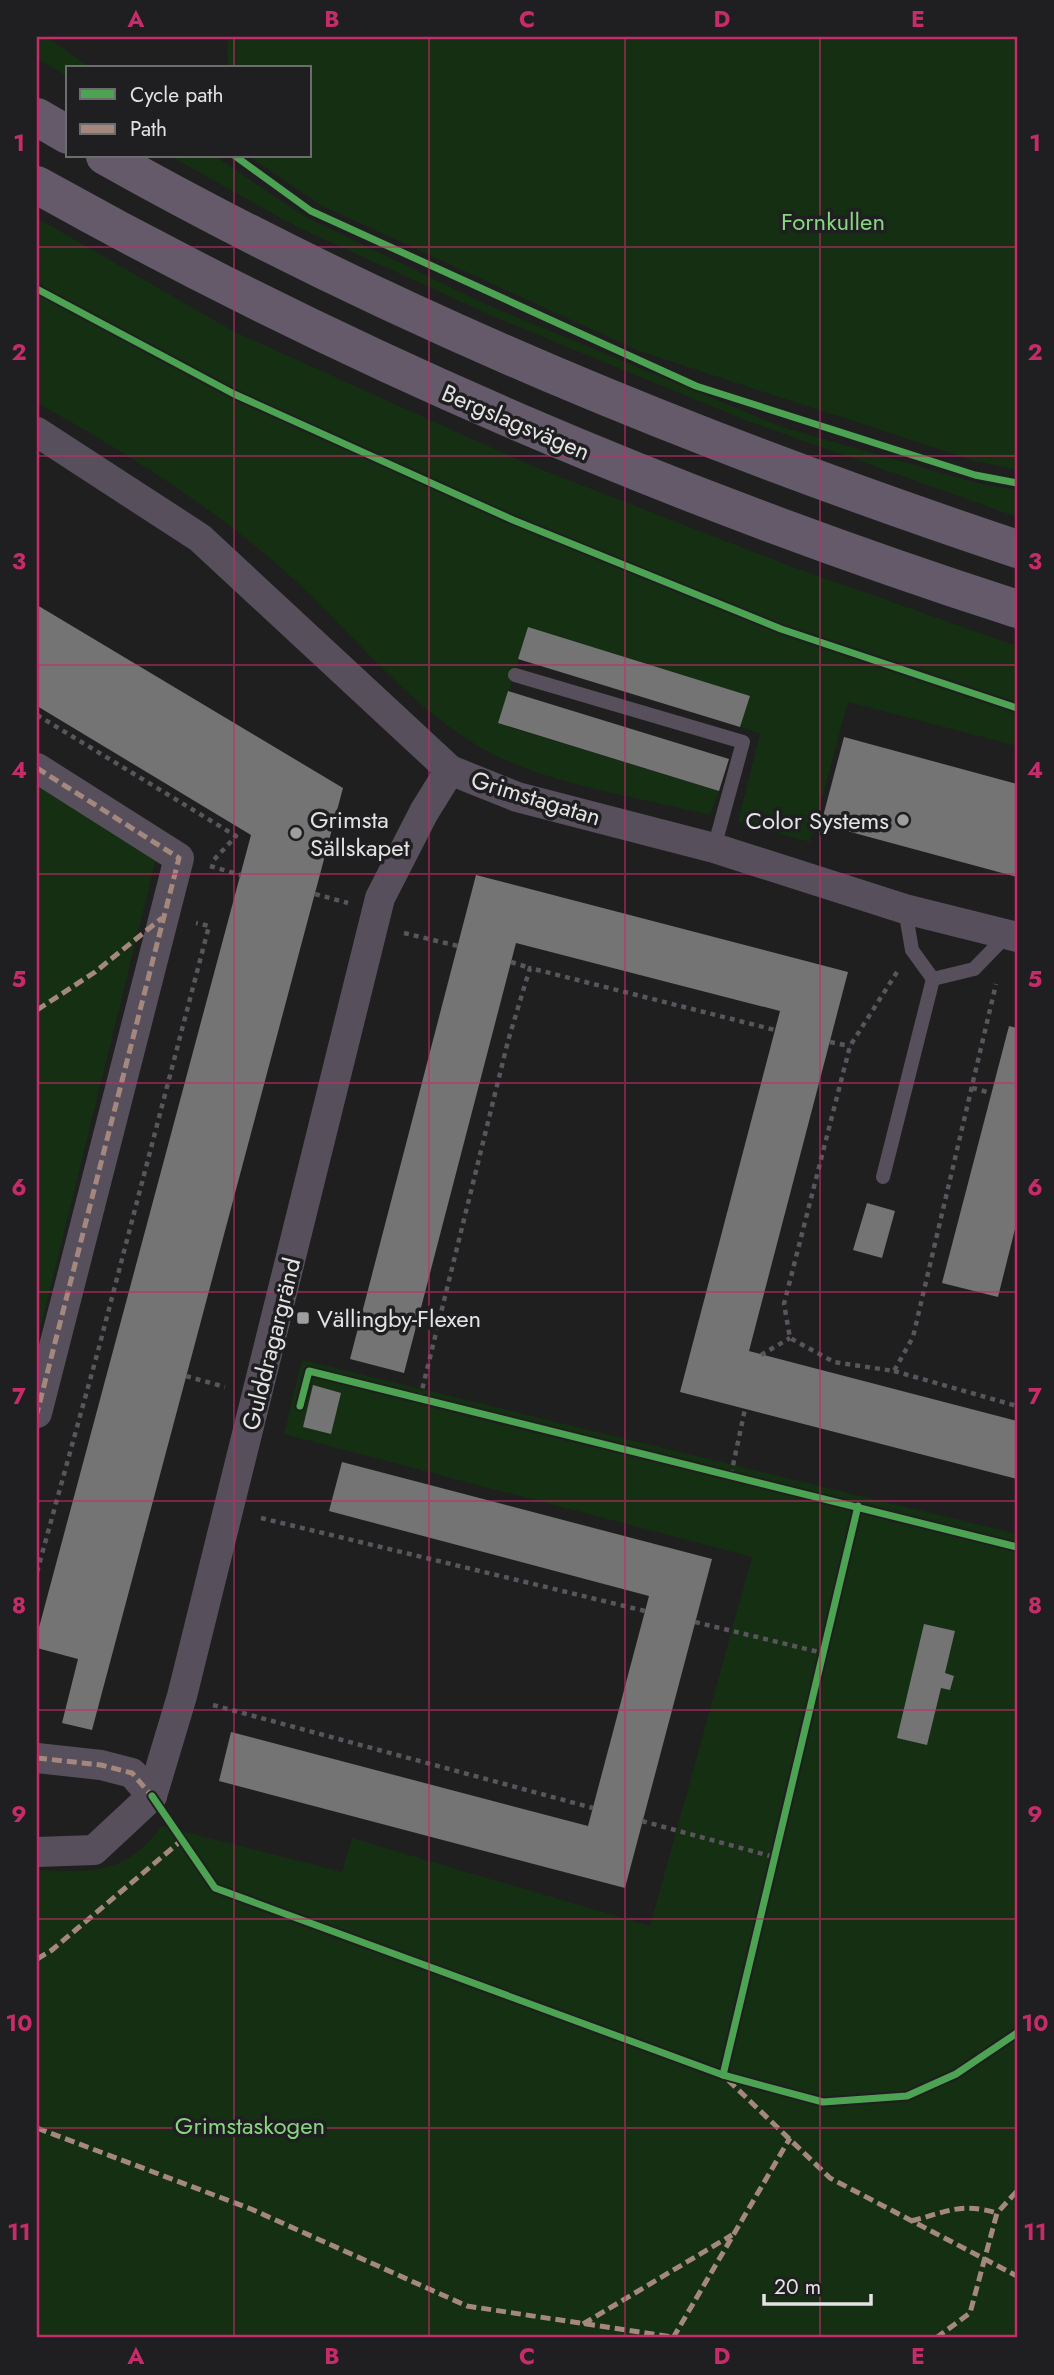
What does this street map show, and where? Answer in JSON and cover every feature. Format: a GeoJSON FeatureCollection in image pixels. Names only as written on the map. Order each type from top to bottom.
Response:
{"type":"FeatureCollection","features":[{"type":"Feature","properties":{"kind":"main road"},"geometry":{"type":"LineString","coordinates":[[37,117],[66,134]]}},
{"type":"Feature","properties":{"kind":"main road"},"geometry":{"type":"LineString","coordinates":[[110,158],[289,255],[427,321],[722,445],[1017,548]]}},
{"type":"Feature","properties":{"kind":"main road","name":"Bergslagsvägen"},"geometry":{"type":"LineString","coordinates":[[37,185],[246,298],[408,375],[552,438],[700,498],[872,562],[1017,609]]}},
{"type":"Feature","properties":{"kind":"street","name":"Grimstagatan"},"geometry":{"type":"LineString","coordinates":[[37,432],[200,538],[450,770],[517,797],[714,848],[905,909],[1013,936]]}},
{"type":"Feature","properties":{"kind":"street"},"geometry":{"type":"LineString","coordinates":[[37,768],[179,858],[37,1413]]}},
{"type":"Feature","properties":{"kind":"street","name":"Gulddragargränd"},"geometry":{"type":"LineString","coordinates":[[152,1796],[182,1696],[380,898],[424,812],[450,770]]}},
{"type":"Feature","properties":{"kind":"street"},"geometry":{"type":"LineString","coordinates":[[37,1758],[101,1765],[132,1773],[152,1796],[94,1850],[37,1852]]}},
{"type":"Feature","properties":{"kind":"lane"},"geometry":{"type":"LineString","coordinates":[[515,675],[743,742],[714,848]]}},
{"type":"Feature","properties":{"kind":"lane"},"geometry":{"type":"LineString","coordinates":[[905,909],[912,950],[933,979]]}},
{"type":"Feature","properties":{"kind":"lane"},"geometry":{"type":"LineString","coordinates":[[933,979],[974,969],[1013,936]]}},
{"type":"Feature","properties":{"kind":"lane"},"geometry":{"type":"LineString","coordinates":[[883,1177],[933,979]]}},
{"type":"Feature","properties":{"kind":"path"},"geometry":{"type":"LineString","coordinates":[[315,894],[352,904]]}},
{"type":"Feature","properties":{"kind":"path"},"geometry":{"type":"LineString","coordinates":[[373,926],[458,946]]}},
{"type":"Feature","properties":{"kind":"path"},"geometry":{"type":"LineString","coordinates":[[511,961],[775,1030]]}},
{"type":"Feature","properties":{"kind":"path"},"geometry":{"type":"LineString","coordinates":[[420,1398],[508,1041],[530,968]]}},
{"type":"Feature","properties":{"kind":"path"},"geometry":{"type":"LineString","coordinates":[[830,1042],[850,1046]]}},
{"type":"Feature","properties":{"kind":"path"},"geometry":{"type":"LineString","coordinates":[[972,1088],[991,1093]]}},
{"type":"Feature","properties":{"kind":"path"},"geometry":{"type":"LineString","coordinates":[[761,1355],[790,1338]]}},
{"type":"Feature","properties":{"kind":"path"},"geometry":{"type":"LineString","coordinates":[[56,1339],[111,1354]]}},
{"type":"Feature","properties":{"kind":"path"},"geometry":{"type":"LineString","coordinates":[[894,1371],[1017,1406]]}},
{"type":"Feature","properties":{"kind":"path"},"geometry":{"type":"LineString","coordinates":[[186,1376],[226,1387]]}},
{"type":"Feature","properties":{"kind":"path"},"geometry":{"type":"LineString","coordinates":[[408,1395],[433,1401]]}},
{"type":"Feature","properties":{"kind":"path"},"geometry":{"type":"LineString","coordinates":[[731,1475],[745,1409]]}},
{"type":"Feature","properties":{"kind":"path"},"geometry":{"type":"LineString","coordinates":[[717,1471],[744,1478]]}},
{"type":"Feature","properties":{"kind":"path"},"geometry":{"type":"LineString","coordinates":[[229,1510],[645,1611]]}},
{"type":"Feature","properties":{"kind":"path"},"geometry":{"type":"LineString","coordinates":[[695,1622],[823,1653]]}},
{"type":"Feature","properties":{"kind":"path"},"geometry":{"type":"LineString","coordinates":[[820,1667],[826,1640]]}},
{"type":"Feature","properties":{"kind":"path"},"geometry":{"type":"LineString","coordinates":[[182,1696],[593,1808]]}},
{"type":"Feature","properties":{"kind":"path"},"geometry":{"type":"LineString","coordinates":[[642,1821],[774,1857]]}},
{"type":"Feature","properties":{"kind":"path"},"geometry":{"type":"LineString","coordinates":[[771,1870],[778,1843]]}},
{"type":"Feature","properties":{"kind":"green space"},"geometry":{"type":"Polygon","coordinates":[[[37,37],[47,37],[88,66],[66,66],[66,76],[37,58],[37,37]]]}},
{"type":"Feature","properties":{"kind":"green space","name":"Fornkullen"},"geometry":{"type":"Polygon","coordinates":[[[227,37],[1017,37],[1017,470],[975,461],[639,351],[320,205],[252,158],[312,158],[312,66],[228,66],[227,37]]]}},
{"type":"Feature","properties":{"kind":"green space"},"geometry":{"type":"Polygon","coordinates":[[[174,158],[218,158],[304,216],[481,302],[782,427],[977,483],[1017,490],[1017,517],[745,420],[499,319],[295,226],[174,158]]]}},
{"type":"Feature","properties":{"kind":"green space"},"geometry":{"type":"Polygon","coordinates":[[[37,218],[233,331],[530,465],[790,566],[1017,646],[1017,746],[848,702],[810,842],[738,822],[760,734],[740,727],[750,696],[528,628],[499,724],[719,791],[710,815],[537,773],[487,751],[435,716],[389,675],[273,560],[209,510],[141,464],[37,403],[37,218]]]}},
{"type":"Feature","properties":{"kind":"green space"},"geometry":{"type":"Polygon","coordinates":[[[37,776],[157,855],[37,1342],[37,776]]]}},
{"type":"Feature","properties":{"kind":"green space","name":"Grimstaskogen"},"geometry":{"type":"Polygon","coordinates":[[[302,1360],[1017,1534],[1017,2338],[37,2338],[37,1870],[75,1871],[107,1867],[135,1854],[162,1826],[342,1872],[352,1838],[650,1926],[752,1557],[284,1434],[302,1360]]]}},
{"type":"Feature","properties":{"kind":"building"},"geometry":{"type":"Polygon","coordinates":[[[37,605],[343,788],[92,1730],[62,1723],[78,1659],[37,1648],[37,1635],[251,835],[37,706],[37,605]]]}},
{"type":"Feature","properties":{"kind":"building"},"geometry":{"type":"Polygon","coordinates":[[[528,627],[750,696],[740,727],[518,659],[528,627]]]}},
{"type":"Feature","properties":{"kind":"building"},"geometry":{"type":"Polygon","coordinates":[[[508,691],[729,759],[719,791],[498,723],[508,691]]]}},
{"type":"Feature","properties":{"kind":"building"},"geometry":{"type":"Polygon","coordinates":[[[844,737],[1017,784],[1017,877],[821,824],[844,737]]]}},
{"type":"Feature","properties":{"kind":"building"},"geometry":{"type":"Polygon","coordinates":[[[476,875],[848,972],[749,1351],[1017,1421],[1017,1479],[680,1392],[780,1011],[516,943],[404,1373],[350,1359],[476,875]]]}},
{"type":"Feature","properties":{"kind":"building"},"geometry":{"type":"Polygon","coordinates":[[[1009,1026],[1017,1028],[1017,1221],[998,1297],[942,1283],[1009,1026]]]}},
{"type":"Feature","properties":{"kind":"building"},"geometry":{"type":"Polygon","coordinates":[[[867,1203],[895,1211],[882,1258],[853,1250],[867,1203]]]}},
{"type":"Feature","properties":{"kind":"building"},"geometry":{"type":"Polygon","coordinates":[[[313,1385],[341,1393],[331,1434],[303,1427],[313,1385]]]}},
{"type":"Feature","properties":{"kind":"building"},"geometry":{"type":"Polygon","coordinates":[[[342,1462],[712,1559],[625,1888],[219,1781],[231,1732],[588,1826],[649,1596],[329,1511],[342,1462]]]}},
{"type":"Feature","properties":{"kind":"building"},"geometry":{"type":"Polygon","coordinates":[[[924,1624],[955,1631],[945,1673],[954,1676],[950,1690],[941,1688],[927,1745],[897,1738],[924,1624]]]}},
{"type":"Feature","properties":{"kind":"marked path"},"geometry":{"type":"LineString","coordinates":[[37,768],[179,858],[37,1413]]}},
{"type":"Feature","properties":{"kind":"marked path"},"geometry":{"type":"LineString","coordinates":[[37,1010],[95,972],[162,918]]}},
{"type":"Feature","properties":{"kind":"marked path"},"geometry":{"type":"LineString","coordinates":[[37,1758],[101,1765],[132,1773],[152,1796]]}},
{"type":"Feature","properties":{"kind":"marked path"},"geometry":{"type":"LineString","coordinates":[[37,1959],[52,1950],[182,1840]]}},
{"type":"Feature","properties":{"kind":"marked path"},"geometry":{"type":"LineString","coordinates":[[728,2080],[830,2178],[1017,2276]]}},
{"type":"Feature","properties":{"kind":"marked path"},"geometry":{"type":"LineString","coordinates":[[37,2128],[251,2209],[467,2306],[679,2338]]}},
{"type":"Feature","properties":{"kind":"marked path"},"geometry":{"type":"LineString","coordinates":[[673,2338],[790,2138]]}},
{"type":"Feature","properties":{"kind":"marked path"},"geometry":{"type":"LineString","coordinates":[[936,2338],[970,2313],[997,2213],[1017,2191]]}},
{"type":"Feature","properties":{"kind":"marked path"},"geometry":{"type":"LineString","coordinates":[[911,2221],[963,2208],[997,2213]]}},
{"type":"Feature","properties":{"kind":"marked path"},"geometry":{"type":"LineString","coordinates":[[583,2324],[732,2235]]}},
{"type":"Feature","properties":{"kind":"cycle path"},"geometry":{"type":"LineString","coordinates":[[238,158],[311,211],[696,386],[975,475],[1017,483]]}},
{"type":"Feature","properties":{"kind":"cycle path"},"geometry":{"type":"LineString","coordinates":[[37,289],[234,394],[513,520],[781,629],[1017,708]]}},
{"type":"Feature","properties":{"kind":"cycle path"},"geometry":{"type":"LineString","coordinates":[[300,1406],[309,1371],[1017,1547]]}},
{"type":"Feature","properties":{"kind":"cycle path"},"geometry":{"type":"LineString","coordinates":[[723,2075],[858,1506]]}},
{"type":"Feature","properties":{"kind":"cycle path"},"geometry":{"type":"LineString","coordinates":[[152,1796],[215,1888],[723,2075],[823,2102],[907,2096],[956,2074],[1017,2033]]}},
{"type":"Feature","properties":{"kind":"place","name":"Color Systems"},"geometry":{"type":"Point","coordinates":[903,820]}},
{"type":"Feature","properties":{"kind":"place","name":"Grimsta Sällskapet"},"geometry":{"type":"Point","coordinates":[296,833]}},
{"type":"Feature","properties":{"kind":"place","name":"Vällingby-Flexen"},"geometry":{"type":"Point","coordinates":[303,1318]}}]}
